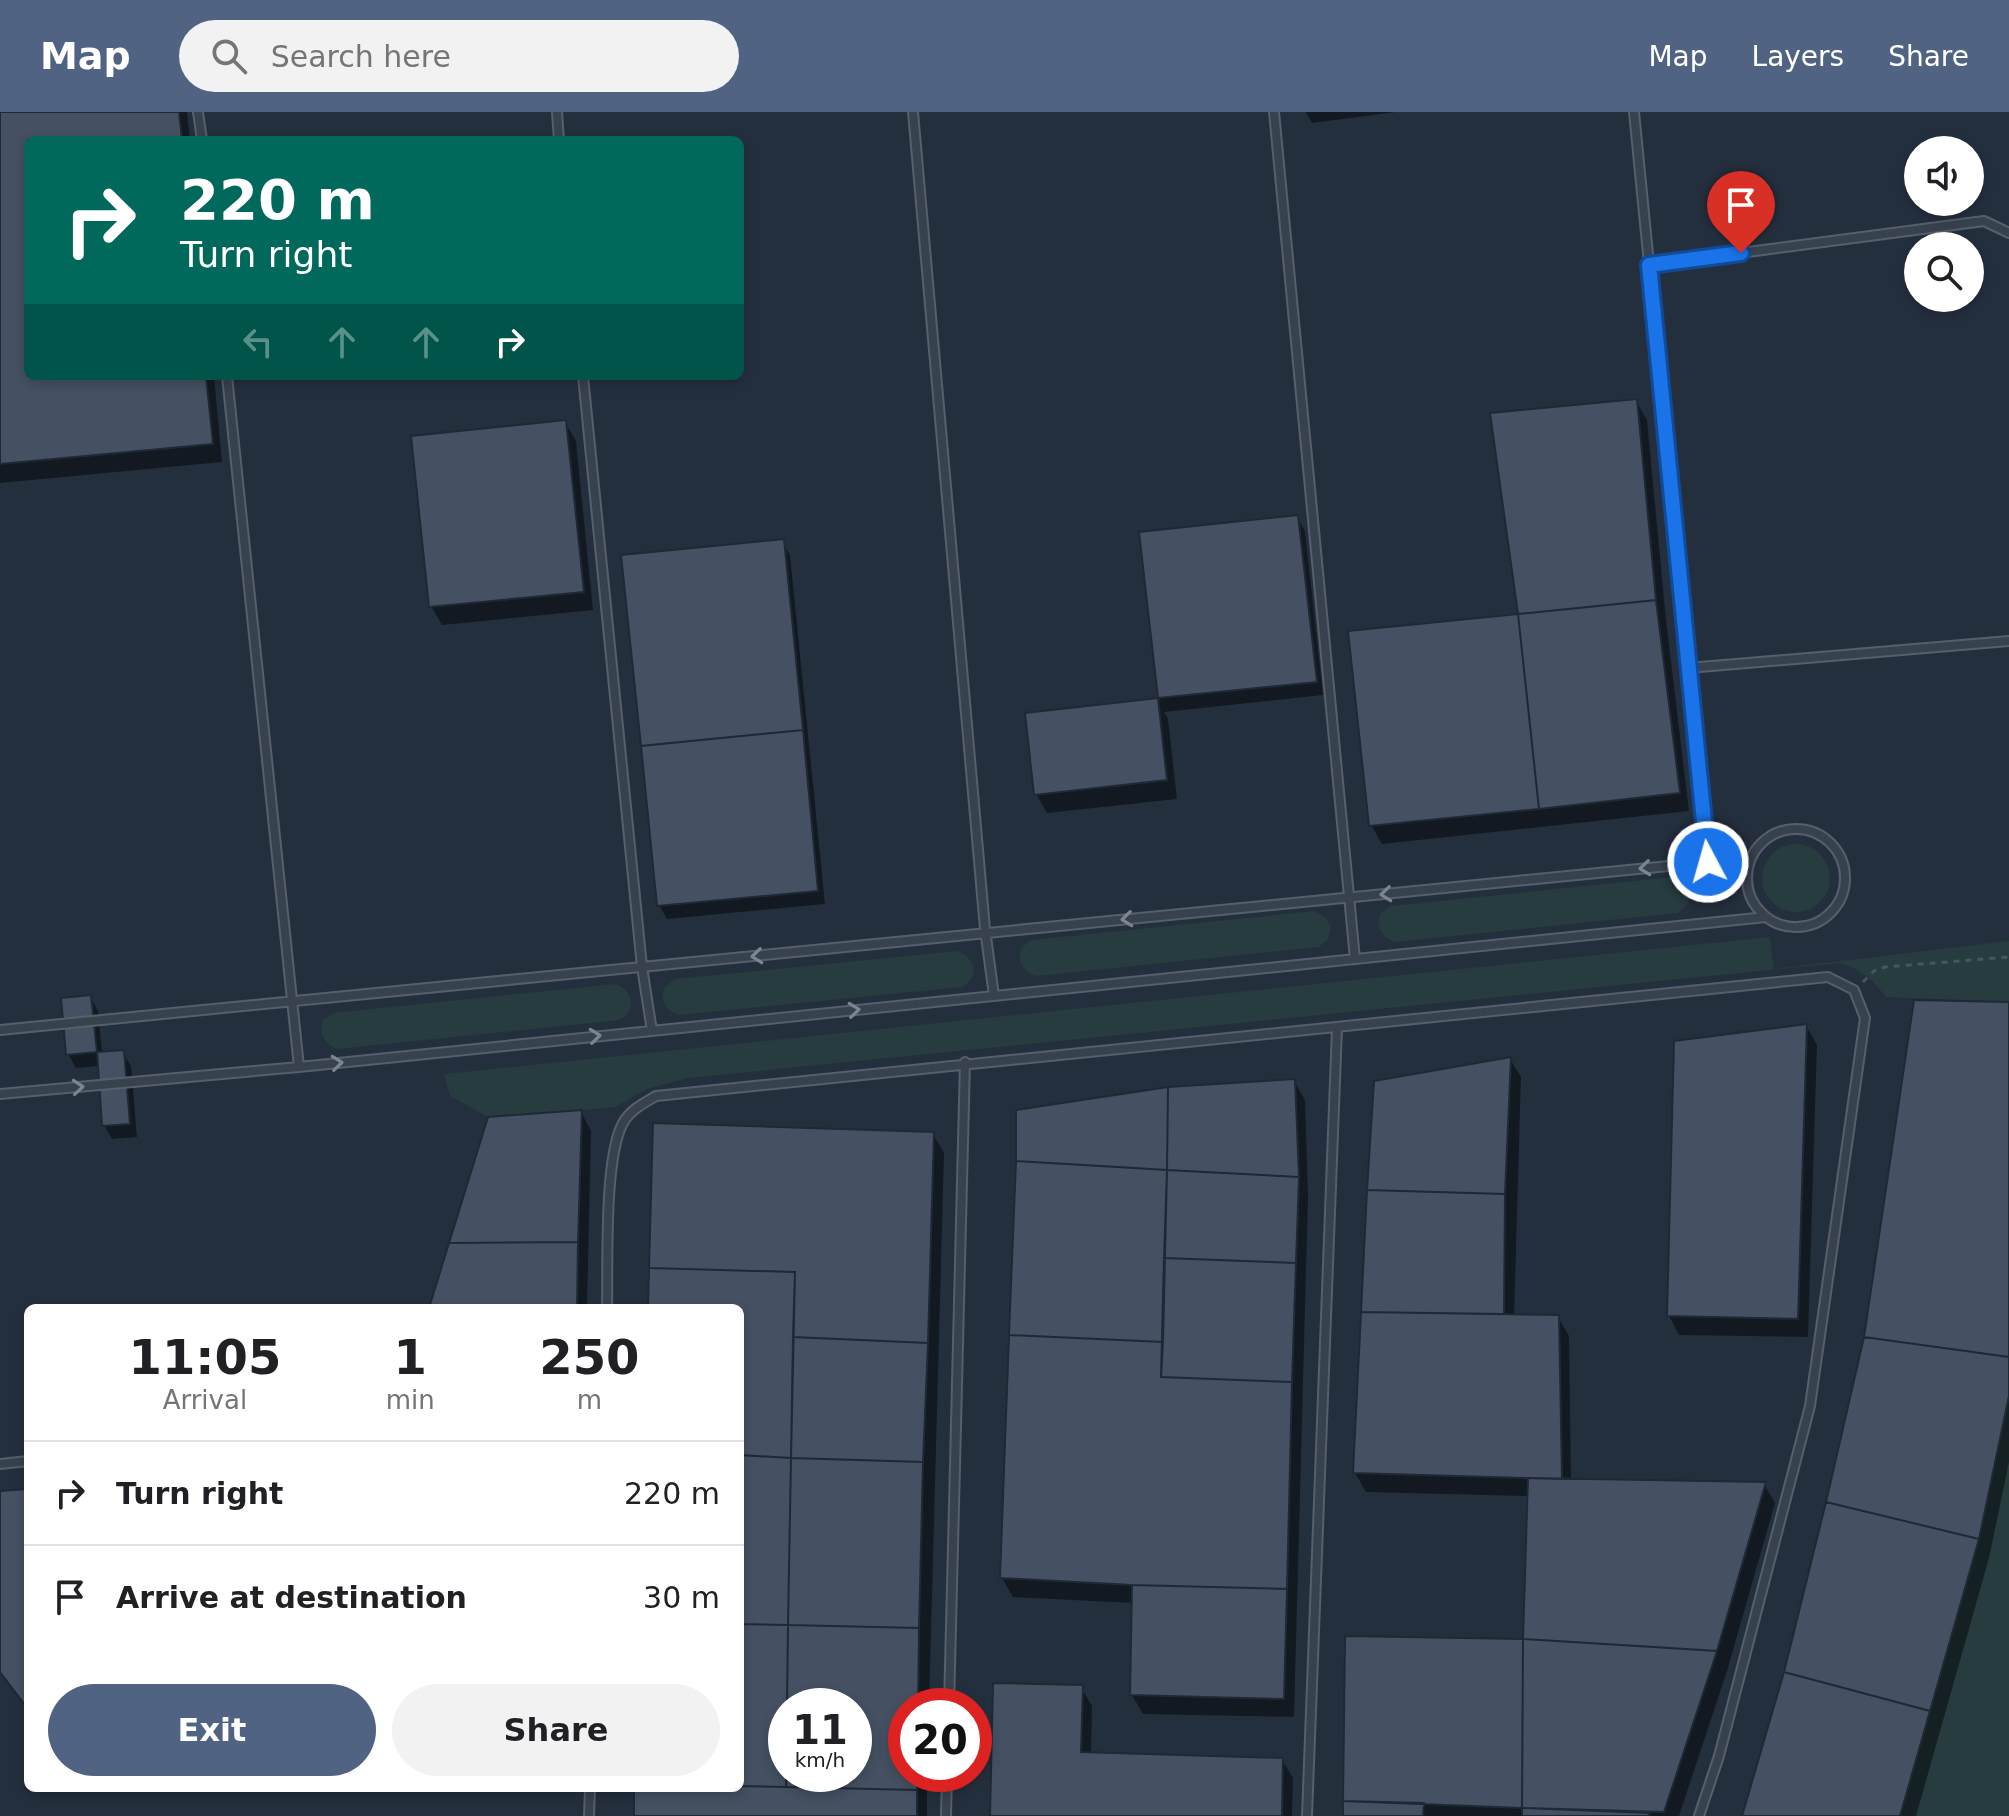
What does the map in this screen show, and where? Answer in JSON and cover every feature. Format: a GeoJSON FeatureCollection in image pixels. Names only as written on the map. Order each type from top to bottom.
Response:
{"type":"FeatureCollection","features":[{"type":"Feature","properties":{"kind":"lane"},"geometry":{"type":"LineString","coordinates":[[198,112],[201,136]]}},
{"type":"Feature","properties":{"kind":"lane"},"geometry":{"type":"LineString","coordinates":[[557,112],[559,136]]}},
{"type":"Feature","properties":{"kind":"lane"},"geometry":{"type":"LineString","coordinates":[[913,112],[994,996]]}},
{"type":"Feature","properties":{"kind":"lane"},"geometry":{"type":"LineString","coordinates":[[1274,112],[1355,959]]}},
{"type":"Feature","properties":{"kind":"lane"},"geometry":{"type":"LineString","coordinates":[[1634,112],[1708,862]]}},
{"type":"Feature","properties":{"kind":"lane"},"geometry":{"type":"LineString","coordinates":[[1649,265],[1984,221],[2009,233]]}},
{"type":"Feature","properties":{"kind":"lane"},"geometry":{"type":"LineString","coordinates":[[227,380],[299,1067]]}},
{"type":"Feature","properties":{"kind":"lane"},"geometry":{"type":"LineString","coordinates":[[583,380],[642,967],[652,1031]]}},
{"type":"Feature","properties":{"kind":"lane"},"geometry":{"type":"LineString","coordinates":[[1688,668],[2009,641]]}},
{"type":"Feature","properties":{"kind":"lane"},"geometry":{"type":"LineString","coordinates":[[1789,828],[1806,829],[1822,836],[1834,847],[1845,877],[1843,893],[1836,907],[1825,918],[1810,925],[1795,927],[1766,917],[1748,891],[1746,874],[1750,858],[1766,838],[1789,828]]}},
{"type":"Feature","properties":{"kind":"lane"},"geometry":{"type":"LineString","coordinates":[[0,1030],[1750,858]]}},
{"type":"Feature","properties":{"kind":"lane"},"geometry":{"type":"LineString","coordinates":[[0,1094],[299,1067],[1766,917]]}},
{"type":"Feature","properties":{"kind":"lane"},"geometry":{"type":"LineString","coordinates":[[607,1304],[615,1141],[623,1121],[638,1106],[656,1096],[965,1062],[1337,1028],[1828,977],[1854,990],[1865,1018],[1810,1406],[1719,1756],[1699,1816]]}},
{"type":"Feature","properties":{"kind":"lane"},"geometry":{"type":"LineString","coordinates":[[1307,1816],[1337,1028]]}},
{"type":"Feature","properties":{"kind":"lane"},"geometry":{"type":"LineString","coordinates":[[949,1688],[965,1062]]}},
{"type":"Feature","properties":{"kind":"lane"},"geometry":{"type":"LineString","coordinates":[[0,1464],[24,1461]]}},
{"type":"Feature","properties":{"kind":"lane"},"geometry":{"type":"LineString","coordinates":[[589,1816],[590,1792]]}},
{"type":"Feature","properties":{"kind":"lane"},"geometry":{"type":"LineString","coordinates":[[946,1816],[947,1792]]}},
{"type":"Feature","properties":{"kind":"path"},"geometry":{"type":"LineString","coordinates":[[1854,990],[1874,971],[1885,967],[2009,957]]}},
{"type":"Feature","properties":{"kind":"green space"},"geometry":{"type":"Polygon","coordinates":[[[1796,844],[1809,846],[1820,854],[1828,865],[1828,891],[1820,902],[1809,910],[1796,912],[1783,910],[1772,902],[1764,891],[1762,878],[1764,865],[1772,854],[1783,846],[1796,844]]]}},
{"type":"Feature","properties":{"kind":"green space"},"geometry":{"type":"Polygon","coordinates":[[[1674,877],[1685,884],[1690,894],[1687,905],[1678,913],[1395,942],[1386,937],[1379,927],[1381,913],[1391,906],[1674,877]]]}},
{"type":"Feature","properties":{"kind":"green space"},"geometry":{"type":"Polygon","coordinates":[[[1315,911],[1326,918],[1331,928],[1328,939],[1319,947],[1036,976],[1027,971],[1020,961],[1022,947],[1032,940],[1315,911]]]}},
{"type":"Feature","properties":{"kind":"green space"},"geometry":{"type":"Polygon","coordinates":[[[1770,937],[1774,969],[2009,941],[2009,1002],[1886,997],[1866,976],[1840,963],[688,1078],[647,1089],[615,1107],[582,1110],[488,1117],[450,1096],[444,1074],[1770,937]]]}},
{"type":"Feature","properties":{"kind":"green space"},"geometry":{"type":"Polygon","coordinates":[[[958,951],[968,958],[973,968],[971,978],[962,987],[679,1015],[667,1008],[663,1001],[665,987],[675,979],[958,951]]]}},
{"type":"Feature","properties":{"kind":"green space"},"geometry":{"type":"Polygon","coordinates":[[[616,984],[626,991],[631,1001],[629,1011],[620,1020],[337,1049],[322,1034],[323,1020],[333,1013],[616,984]]]}},
{"type":"Feature","properties":{"kind":"green space"},"geometry":{"type":"Polygon","coordinates":[[[2009,1396],[2009,1816],[1900,1816],[1979,1539],[2009,1396]]]}},
{"type":"Feature","properties":{"kind":"building"},"geometry":{"type":"Polygon","coordinates":[[[0,112],[179,112],[182,136],[24,136],[24,380],[206,380],[213,444],[0,464],[0,112]]]}},
{"type":"Feature","properties":{"kind":"building"},"geometry":{"type":"Polygon","coordinates":[[[1637,399],[1656,600],[1518,614],[1490,413],[1637,399]]]}},
{"type":"Feature","properties":{"kind":"building"},"geometry":{"type":"Polygon","coordinates":[[[566,420],[584,592],[429,607],[411,436],[566,420]]]}},
{"type":"Feature","properties":{"kind":"building"},"geometry":{"type":"Polygon","coordinates":[[[1298,515],[1317,682],[1158,698],[1139,532],[1298,515]]]}},
{"type":"Feature","properties":{"kind":"building"},"geometry":{"type":"Polygon","coordinates":[[[784,539],[803,730],[641,746],[621,555],[784,539]]]}},
{"type":"Feature","properties":{"kind":"building"},"geometry":{"type":"Polygon","coordinates":[[[1656,600],[1680,793],[1539,809],[1518,614],[1656,600]]]}},
{"type":"Feature","properties":{"kind":"building"},"geometry":{"type":"Polygon","coordinates":[[[1518,614],[1539,809],[1369,826],[1348,631],[1518,614]]]}},
{"type":"Feature","properties":{"kind":"building"},"geometry":{"type":"Polygon","coordinates":[[[1158,698],[1167,780],[1034,795],[1025,713],[1158,698]]]}},
{"type":"Feature","properties":{"kind":"building"},"geometry":{"type":"Polygon","coordinates":[[[803,730],[818,891],[657,906],[641,746],[803,730]]]}},
{"type":"Feature","properties":{"kind":"building"},"geometry":{"type":"Polygon","coordinates":[[[91,995],[97,1052],[66,1055],[61,998],[91,995]]]}},
{"type":"Feature","properties":{"kind":"building"},"geometry":{"type":"Polygon","coordinates":[[[1914,1000],[2009,1002],[2009,1357],[1864,1337],[1914,1000]]]}},
{"type":"Feature","properties":{"kind":"building"},"geometry":{"type":"Polygon","coordinates":[[[1807,1024],[1798,1319],[1667,1316],[1674,1041],[1807,1024]]]}},
{"type":"Feature","properties":{"kind":"building"},"geometry":{"type":"Polygon","coordinates":[[[124,1050],[130,1124],[102,1126],[97,1052],[124,1050]]]}},
{"type":"Feature","properties":{"kind":"building"},"geometry":{"type":"Polygon","coordinates":[[[1511,1057],[1505,1194],[1367,1190],[1374,1081],[1511,1057]]]}},
{"type":"Feature","properties":{"kind":"building"},"geometry":{"type":"Polygon","coordinates":[[[1295,1079],[1299,1177],[1167,1170],[1168,1087],[1295,1079]]]}},
{"type":"Feature","properties":{"kind":"building"},"geometry":{"type":"Polygon","coordinates":[[[1168,1087],[1167,1170],[1016,1161],[1016,1110],[1168,1087]]]}},
{"type":"Feature","properties":{"kind":"building"},"geometry":{"type":"Polygon","coordinates":[[[582,1110],[578,1242],[449,1243],[488,1117],[582,1110]]]}},
{"type":"Feature","properties":{"kind":"building"},"geometry":{"type":"Polygon","coordinates":[[[653,1123],[934,1132],[928,1343],[793,1337],[795,1272],[649,1268],[653,1123]]]}},
{"type":"Feature","properties":{"kind":"building"},"geometry":{"type":"Polygon","coordinates":[[[1016,1161],[1167,1170],[1163,1342],[1009,1335],[1016,1161]]]}},
{"type":"Feature","properties":{"kind":"building"},"geometry":{"type":"Polygon","coordinates":[[[1167,1170],[1299,1177],[1296,1263],[1164,1258],[1167,1170]]]}},
{"type":"Feature","properties":{"kind":"building"},"geometry":{"type":"Polygon","coordinates":[[[1367,1190],[1505,1194],[1504,1314],[1361,1312],[1367,1190]]]}},
{"type":"Feature","properties":{"kind":"building"},"geometry":{"type":"Polygon","coordinates":[[[578,1242],[577,1304],[430,1304],[449,1243],[578,1242]]]}},
{"type":"Feature","properties":{"kind":"building"},"geometry":{"type":"Polygon","coordinates":[[[1164,1258],[1296,1263],[1292,1382],[1161,1377],[1164,1258]]]}},
{"type":"Feature","properties":{"kind":"building"},"geometry":{"type":"Polygon","coordinates":[[[649,1268],[795,1272],[791,1458],[744,1455],[744,1304],[648,1304],[649,1268]]]}},
{"type":"Feature","properties":{"kind":"building"},"geometry":{"type":"Polygon","coordinates":[[[1361,1312],[1559,1315],[1562,1479],[1353,1473],[1361,1312]]]}},
{"type":"Feature","properties":{"kind":"building"},"geometry":{"type":"Polygon","coordinates":[[[1009,1335],[1163,1342],[1161,1377],[1292,1382],[1287,1589],[1000,1578],[1009,1335]]]}},
{"type":"Feature","properties":{"kind":"building"},"geometry":{"type":"Polygon","coordinates":[[[793,1337],[928,1343],[923,1462],[791,1458],[793,1337]]]}},
{"type":"Feature","properties":{"kind":"building"},"geometry":{"type":"Polygon","coordinates":[[[1864,1337],[2009,1357],[2009,1396],[1979,1539],[1826,1502],[1864,1337]]]}},
{"type":"Feature","properties":{"kind":"building"},"geometry":{"type":"Polygon","coordinates":[[[744,1455],[791,1458],[788,1625],[744,1624],[744,1455]]]}},
{"type":"Feature","properties":{"kind":"building"},"geometry":{"type":"Polygon","coordinates":[[[791,1458],[923,1462],[919,1628],[788,1625],[791,1458]]]}},
{"type":"Feature","properties":{"kind":"building"},"geometry":{"type":"Polygon","coordinates":[[[1528,1478],[1766,1482],[1717,1651],[1523,1639],[1528,1478]]]}},
{"type":"Feature","properties":{"kind":"building"},"geometry":{"type":"Polygon","coordinates":[[[24,1489],[24,1704],[0,1672],[0,1491],[24,1489]]]}},
{"type":"Feature","properties":{"kind":"building"},"geometry":{"type":"Polygon","coordinates":[[[1826,1502],[1979,1539],[1930,1711],[1784,1672],[1826,1502]]]}},
{"type":"Feature","properties":{"kind":"building"},"geometry":{"type":"Polygon","coordinates":[[[1132,1585],[1287,1589],[1284,1699],[1130,1695],[1132,1585]]]}},
{"type":"Feature","properties":{"kind":"building"},"geometry":{"type":"Polygon","coordinates":[[[744,1624],[788,1625],[787,1688],[768,1688],[768,1787],[744,1786],[744,1624]]]}},
{"type":"Feature","properties":{"kind":"building"},"geometry":{"type":"Polygon","coordinates":[[[788,1625],[919,1628],[918,1688],[888,1688],[888,1789],[872,1789],[872,1688],[787,1688],[788,1625]]]}},
{"type":"Feature","properties":{"kind":"building"},"geometry":{"type":"Polygon","coordinates":[[[1345,1636],[1523,1639],[1522,1808],[1343,1801],[1345,1636]]]}},
{"type":"Feature","properties":{"kind":"building"},"geometry":{"type":"Polygon","coordinates":[[[1523,1639],[1717,1651],[1664,1812],[1522,1808],[1523,1639]]]}},
{"type":"Feature","properties":{"kind":"building"},"geometry":{"type":"Polygon","coordinates":[[[1784,1672],[1930,1711],[1900,1816],[1742,1816],[1784,1672]]]}},
{"type":"Feature","properties":{"kind":"building"},"geometry":{"type":"Polygon","coordinates":[[[993,1683],[1083,1685],[1081,1752],[1283,1758],[1282,1816],[990,1816],[993,1683]]]}},
{"type":"Feature","properties":{"kind":"building"},"geometry":{"type":"Polygon","coordinates":[[[744,1786],[768,1787],[768,1792],[888,1789],[888,1792],[917,1792],[917,1816],[634,1816],[634,1792],[744,1792],[744,1786]]]}},
{"type":"Feature","properties":{"kind":"building"},"geometry":{"type":"Polygon","coordinates":[[[1343,1801],[1424,1803],[1423,1816],[1343,1816],[1343,1801]]]}},
{"type":"Feature","properties":{"kind":"building"},"geometry":{"type":"Polygon","coordinates":[[[1522,1808],[1649,1813],[1649,1816],[1522,1816],[1522,1808]]]}},
{"type":"Feature","properties":{"kind":"route"},"geometry":{"type":"LineString","coordinates":[[1708,862],[1649,265],[1741,253]]}}]}
